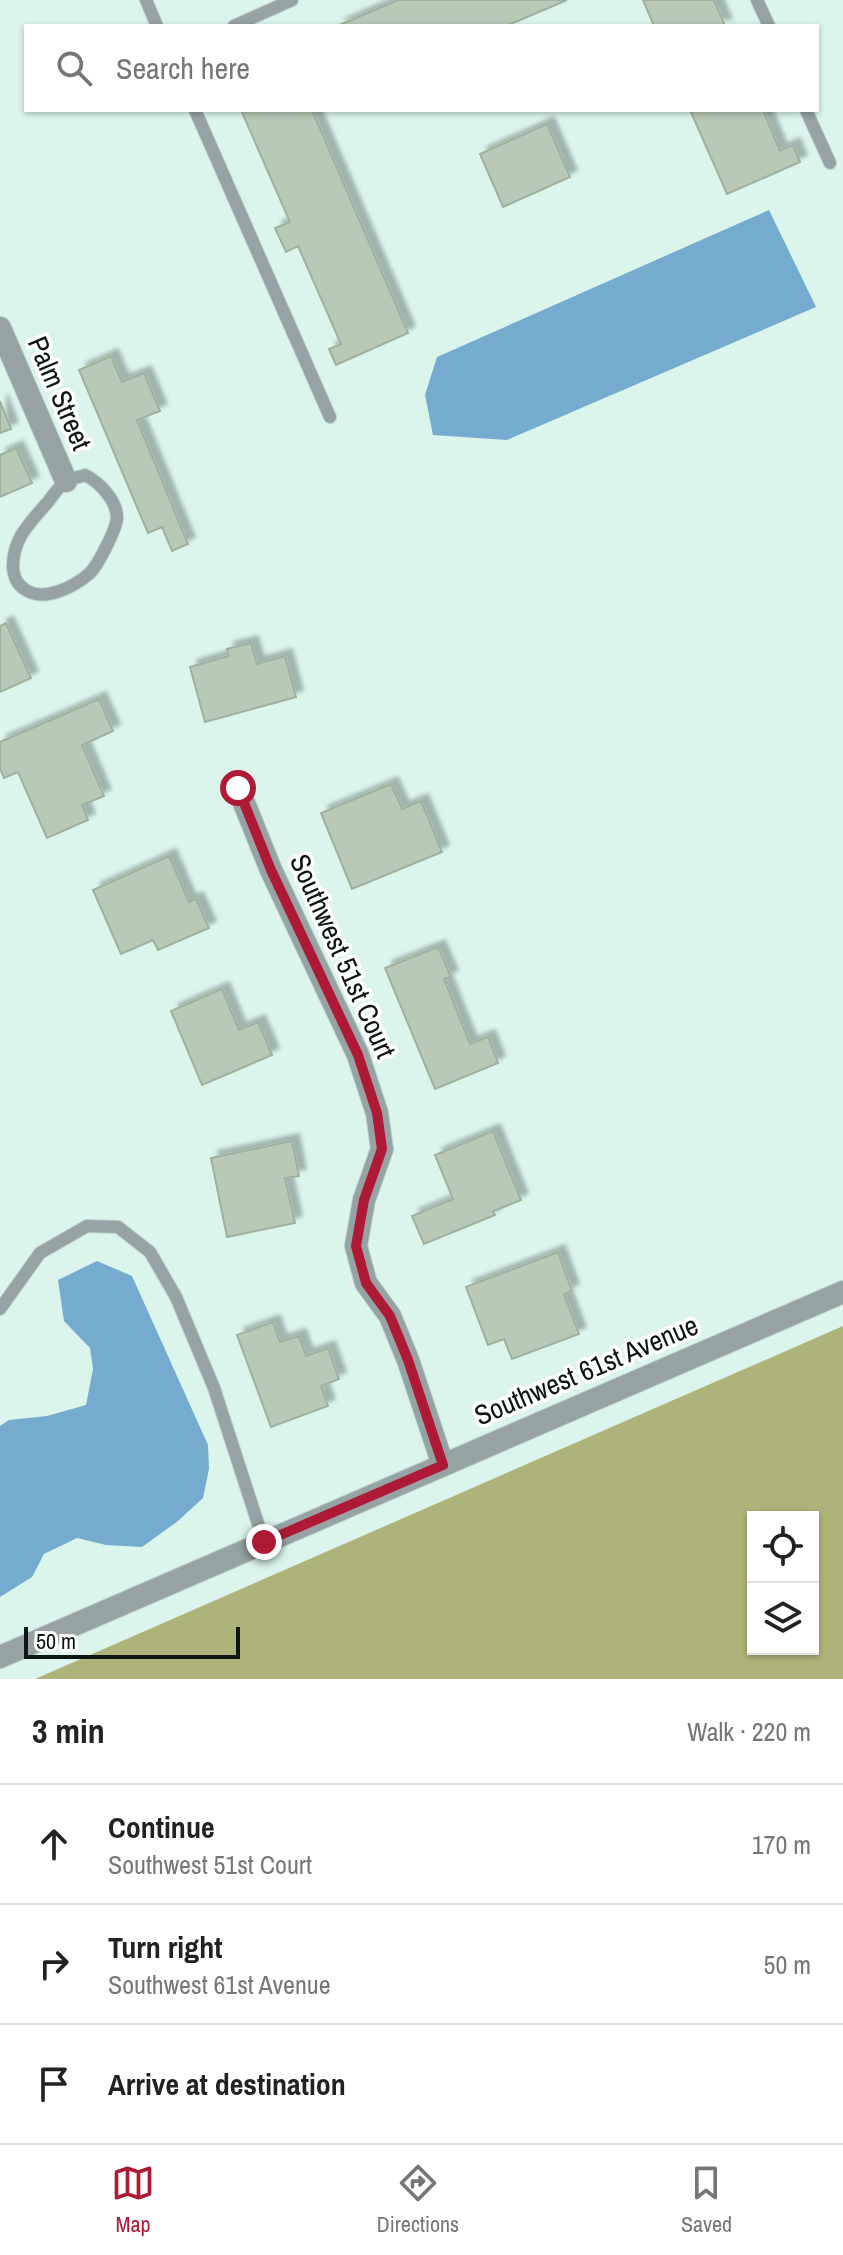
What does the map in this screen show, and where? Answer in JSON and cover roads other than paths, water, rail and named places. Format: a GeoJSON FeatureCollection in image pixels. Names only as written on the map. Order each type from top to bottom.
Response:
{"type":"FeatureCollection","features":[{"type":"Feature","properties":{"kind":"street","name":"Palm Street"},"geometry":{"type":"LineString","coordinates":[[0,328],[66,481]]}},
{"type":"Feature","properties":{"kind":"street","name":"Southwest 51st Court"},"geometry":{"type":"LineString","coordinates":[[238,788],[271,870],[358,1055],[377,1113],[382,1149],[364,1200],[356,1246],[366,1283],[390,1316],[408,1360],[443,1465]]}},
{"type":"Feature","properties":{"kind":"street","name":"Southwest 61st Avenue"},"geometry":{"type":"LineString","coordinates":[[0,1657],[843,1292]]}},
{"type":"Feature","properties":{"kind":"lane"},"geometry":{"type":"LineString","coordinates":[[146,0],[156,24]]}},
{"type":"Feature","properties":{"kind":"lane"},"geometry":{"type":"LineString","coordinates":[[238,24],[292,0]]}},
{"type":"Feature","properties":{"kind":"lane"},"geometry":{"type":"LineString","coordinates":[[757,0],[768,24]]}},
{"type":"Feature","properties":{"kind":"lane"},"geometry":{"type":"LineString","coordinates":[[196,112],[330,417]]}},
{"type":"Feature","properties":{"kind":"lane"},"geometry":{"type":"LineString","coordinates":[[807,112],[830,163]]}},
{"type":"Feature","properties":{"kind":"lane"},"geometry":{"type":"LineString","coordinates":[[85,475],[96,481],[106,492],[117,518],[106,548],[92,572],[61,590],[44,595],[31,592],[23,589],[15,579],[15,547],[66,481],[85,475]]}},
{"type":"Feature","properties":{"kind":"lane"},"geometry":{"type":"LineString","coordinates":[[0,1309],[40,1253],[87,1226],[118,1227],[150,1252],[176,1297],[214,1388],[264,1542]]}},
{"type":"Feature","properties":{"kind":"water"},"geometry":{"type":"Polygon","coordinates":[[[769,210],[816,307],[507,440],[433,435],[425,395],[437,357],[769,210]]]}},
{"type":"Feature","properties":{"kind":"water"},"geometry":{"type":"Polygon","coordinates":[[[97,1261],[132,1276],[208,1445],[209,1469],[203,1498],[142,1547],[106,1545],[77,1538],[44,1554],[32,1577],[0,1597],[0,1426],[9,1420],[47,1416],[86,1405],[93,1369],[90,1348],[64,1321],[58,1280],[97,1261]]]}}]}
